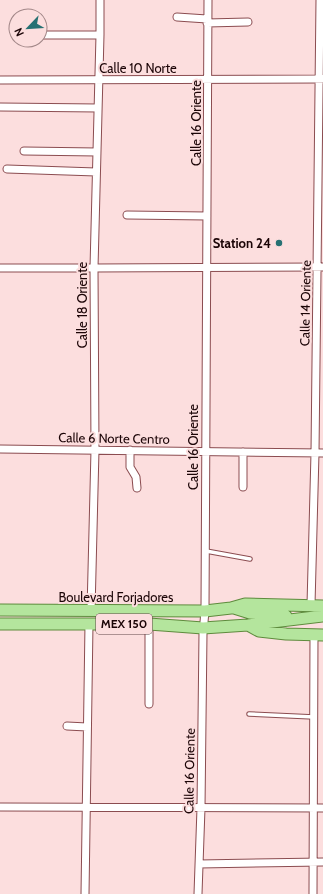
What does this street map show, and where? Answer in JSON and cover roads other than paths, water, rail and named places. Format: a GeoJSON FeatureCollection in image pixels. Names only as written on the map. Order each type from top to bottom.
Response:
{"type":"FeatureCollection","features":[{"type":"Feature","properties":{"kind":"main road","name":"Boulevard Forjadores"},"geometry":{"type":"LineString","coordinates":[[0,610],[205,611],[231,608],[245,604],[323,606]]}},
{"type":"Feature","properties":{"kind":"main road","name":"MEX 150"},"geometry":{"type":"LineString","coordinates":[[231,608],[250,613],[323,621]]}},
{"type":"Feature","properties":{"kind":"main road","name":"Boulevard Forjadores"},"geometry":{"type":"LineString","coordinates":[[0,624],[149,624],[203,628],[248,625],[323,616]]}},
{"type":"Feature","properties":{"kind":"main road","name":"MEX 150"},"geometry":{"type":"LineString","coordinates":[[248,625],[259,631],[319,635]]}},
{"type":"Feature","properties":{"kind":"street","name":"Calle 18 Oriente"},"geometry":{"type":"LineString","coordinates":[[91,611],[96,450],[94,268],[100,0]]}},
{"type":"Feature","properties":{"kind":"street","name":"Calle 16 Oriente"},"geometry":{"type":"LineString","coordinates":[[198,894],[201,808],[203,628],[205,611],[208,0]]}},
{"type":"Feature","properties":{"kind":"street","name":"Calle 14 Oriente"},"geometry":{"type":"LineString","coordinates":[[311,605],[319,453],[320,0]]}},
{"type":"Feature","properties":{"kind":"street"},"geometry":{"type":"LineString","coordinates":[[177,18],[194,14],[207,21],[248,22]]}},
{"type":"Feature","properties":{"kind":"street"},"geometry":{"type":"LineString","coordinates":[[48,35],[100,34]]}},
{"type":"Feature","properties":{"kind":"street","name":"Calle 10 Norte"},"geometry":{"type":"LineString","coordinates":[[0,80],[321,79]]}},
{"type":"Feature","properties":{"kind":"street"},"geometry":{"type":"LineString","coordinates":[[0,107],[98,108]]}},
{"type":"Feature","properties":{"kind":"street"},"geometry":{"type":"LineString","coordinates":[[24,150],[97,152]]}},
{"type":"Feature","properties":{"kind":"street"},"geometry":{"type":"LineString","coordinates":[[7,169],[96,172]]}},
{"type":"Feature","properties":{"kind":"street"},"geometry":{"type":"LineString","coordinates":[[127,214],[207,216]]}},
{"type":"Feature","properties":{"kind":"street"},"geometry":{"type":"LineString","coordinates":[[0,268],[320,267]]}},
{"type":"Feature","properties":{"kind":"street","name":"Calle 6 Norte Centro"},"geometry":{"type":"LineString","coordinates":[[0,449],[319,453]]}},
{"type":"Feature","properties":{"kind":"street"},"geometry":{"type":"LineString","coordinates":[[130,450],[130,467],[136,477],[137,488]]}},
{"type":"Feature","properties":{"kind":"street"},"geometry":{"type":"LineString","coordinates":[[243,452],[243,487]]}},
{"type":"Feature","properties":{"kind":"street"},"geometry":{"type":"LineString","coordinates":[[85,894],[89,624]]}},
{"type":"Feature","properties":{"kind":"street"},"geometry":{"type":"LineString","coordinates":[[149,624],[149,704]]}},
{"type":"Feature","properties":{"kind":"street"},"geometry":{"type":"LineString","coordinates":[[312,894],[314,717],[319,635]]}},
{"type":"Feature","properties":{"kind":"street"},"geometry":{"type":"LineString","coordinates":[[67,726],[88,727]]}},
{"type":"Feature","properties":{"kind":"street"},"geometry":{"type":"LineString","coordinates":[[0,807],[323,808]]}},
{"type":"Feature","properties":{"kind":"street"},"geometry":{"type":"LineString","coordinates":[[199,864],[323,862]]}},
{"type":"Feature","properties":{"kind":"lane"},"geometry":{"type":"LineString","coordinates":[[205,550],[250,559]]}},
{"type":"Feature","properties":{"kind":"lane"},"geometry":{"type":"LineString","coordinates":[[249,714],[314,717]]}},
{"type":"Feature","properties":{"kind":"place","name":"Station 24"},"geometry":{"type":"Point","coordinates":[279,243]}}]}
